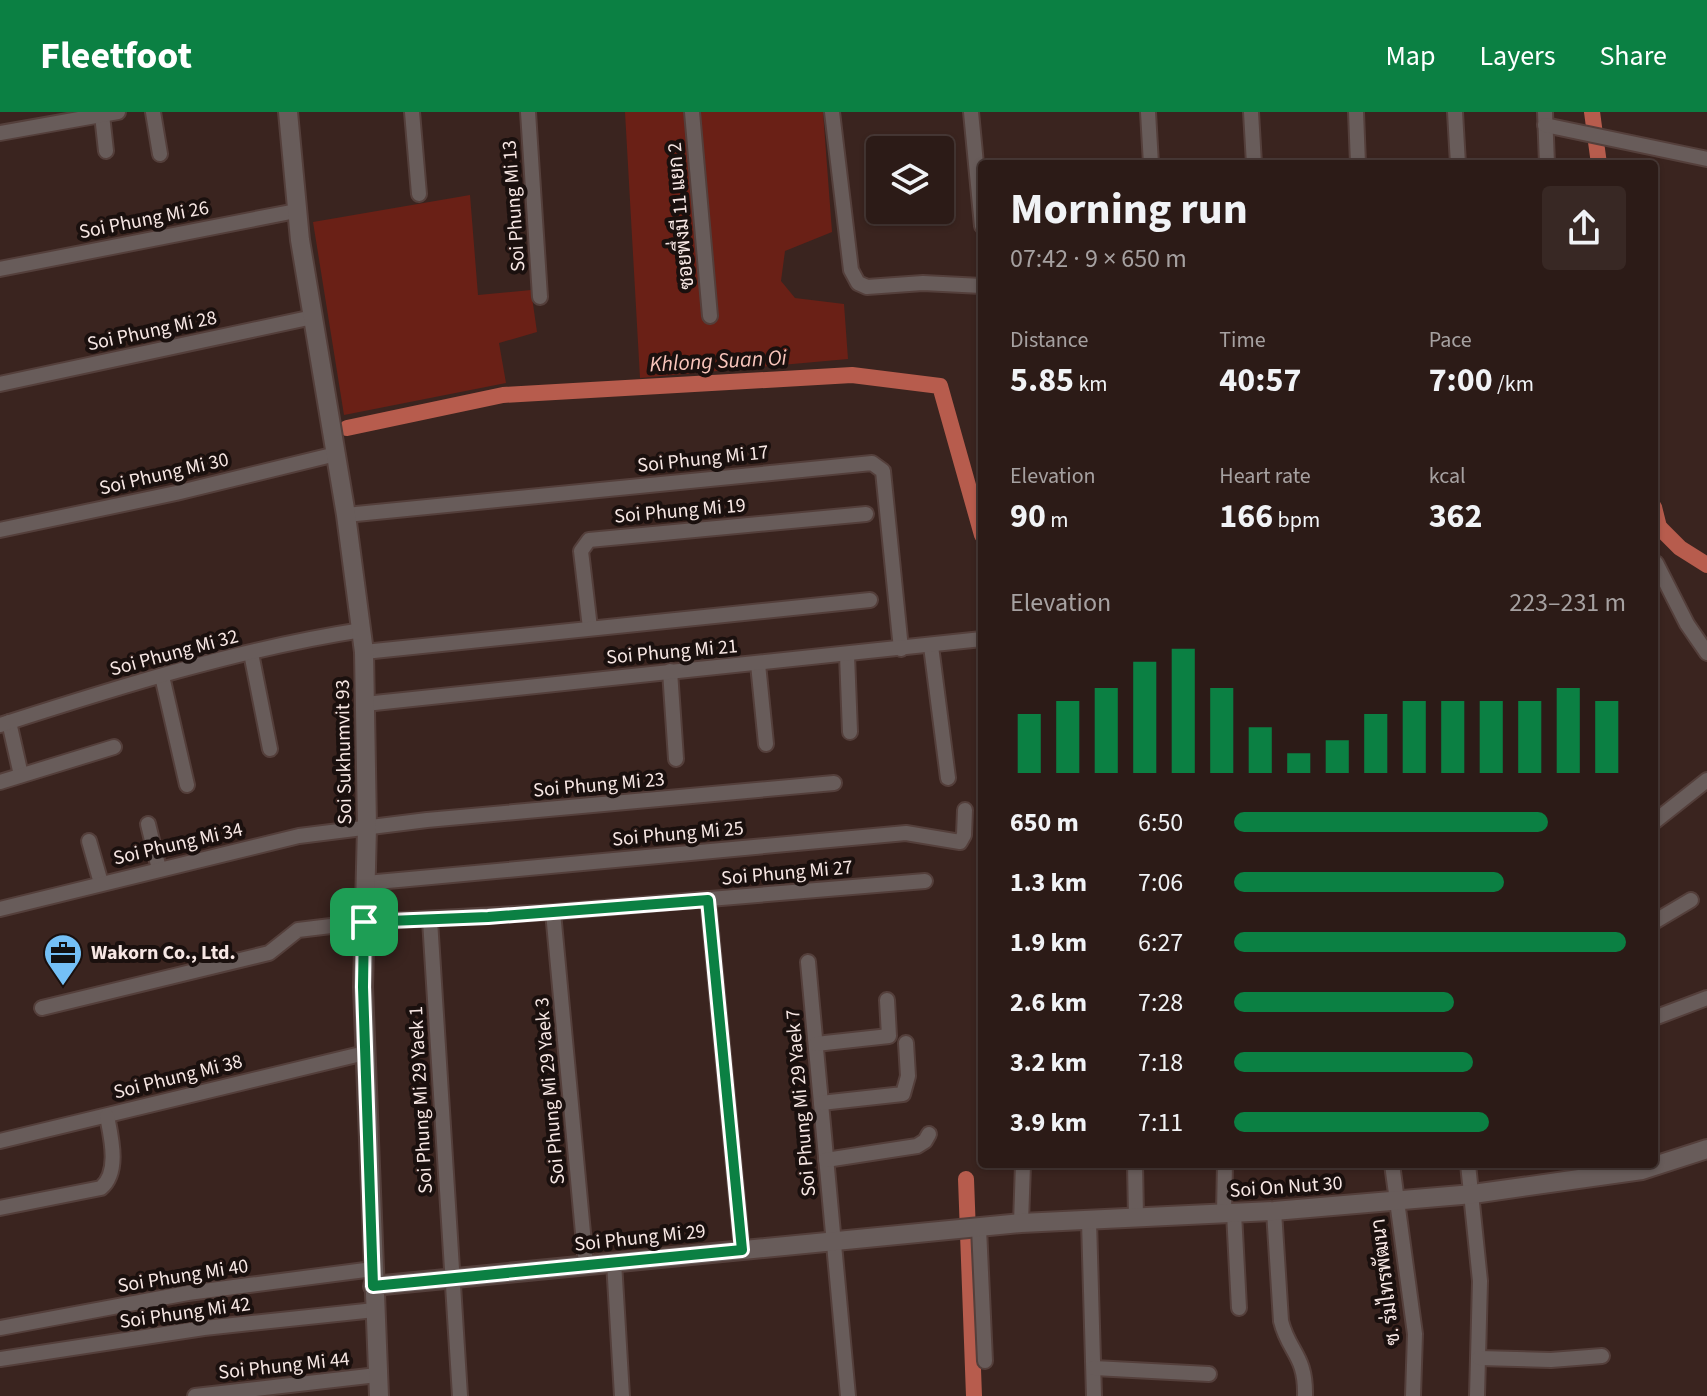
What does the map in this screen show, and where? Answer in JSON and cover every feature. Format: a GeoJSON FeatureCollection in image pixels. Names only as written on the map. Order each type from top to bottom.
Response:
{"type":"FeatureCollection","features":[{"type":"Feature","properties":{"kind":"street"},"geometry":{"type":"LineString","coordinates":[[0,133],[118,112]]}},
{"type":"Feature","properties":{"kind":"street"},"geometry":{"type":"LineString","coordinates":[[153,112],[160,154]]}},
{"type":"Feature","properties":{"kind":"street","name":"Soi Sukhumvit 93"},"geometry":{"type":"LineString","coordinates":[[288,112],[296,211],[346,515],[364,652],[367,827],[365,1053],[379,1396]]}},
{"type":"Feature","properties":{"kind":"street"},"geometry":{"type":"LineString","coordinates":[[412,112],[419,194]]}},
{"type":"Feature","properties":{"kind":"street","name":"Soi Phung Mi 13"},"geometry":{"type":"LineString","coordinates":[[528,112],[540,297]]}},
{"type":"Feature","properties":{"kind":"street","name":"ซอยพึ่งมี 11 แยก 2"},"geometry":{"type":"LineString","coordinates":[[692,112],[710,316]]}},
{"type":"Feature","properties":{"kind":"street"},"geometry":{"type":"LineString","coordinates":[[832,112],[851,270],[858,283],[867,287],[923,283],[978,286]]}},
{"type":"Feature","properties":{"kind":"street"},"geometry":{"type":"LineString","coordinates":[[971,112],[978,185]]}},
{"type":"Feature","properties":{"kind":"street"},"geometry":{"type":"LineString","coordinates":[[1148,112],[1151,160]]}},
{"type":"Feature","properties":{"kind":"street"},"geometry":{"type":"LineString","coordinates":[[1251,112],[1254,160]]}},
{"type":"Feature","properties":{"kind":"street"},"geometry":{"type":"LineString","coordinates":[[1356,112],[1358,160]]}},
{"type":"Feature","properties":{"kind":"street"},"geometry":{"type":"LineString","coordinates":[[1455,112],[1458,160]]}},
{"type":"Feature","properties":{"kind":"street"},"geometry":{"type":"LineString","coordinates":[[102,115],[106,151]]}},
{"type":"Feature","properties":{"kind":"street"},"geometry":{"type":"LineString","coordinates":[[1547,160],[1545,118],[1576,132],[1707,159]]}},
{"type":"Feature","properties":{"kind":"street","name":"Soi Phung Mi 26"},"geometry":{"type":"LineString","coordinates":[[0,269],[296,211]]}},
{"type":"Feature","properties":{"kind":"street","name":"Soi Phung Mi 28"},"geometry":{"type":"LineString","coordinates":[[0,384],[313,317]]}},
{"type":"Feature","properties":{"kind":"street","name":"Soi Phung Mi 30"},"geometry":{"type":"LineString","coordinates":[[0,530],[176,493],[336,454]]}},
{"type":"Feature","properties":{"kind":"street","name":"Soi Phung Mi 17"},"geometry":{"type":"LineString","coordinates":[[346,515],[872,463],[883,471],[901,649]]}},
{"type":"Feature","properties":{"kind":"street","name":"Soi Phung Mi 19"},"geometry":{"type":"LineString","coordinates":[[590,628],[581,551],[589,540],[866,514]]}},
{"type":"Feature","properties":{"kind":"street"},"geometry":{"type":"LineString","coordinates":[[1658,567],[1687,624],[1707,653]]}},
{"type":"Feature","properties":{"kind":"street"},"geometry":{"type":"LineString","coordinates":[[364,652],[870,600]]}},
{"type":"Feature","properties":{"kind":"street","name":"Soi Phung Mi 32"},"geometry":{"type":"LineString","coordinates":[[4,723],[162,676],[307,638],[362,630]]}},
{"type":"Feature","properties":{"kind":"street","name":"Soi Phung Mi 21"},"geometry":{"type":"LineString","coordinates":[[365,704],[978,640]]}},
{"type":"Feature","properties":{"kind":"street"},"geometry":{"type":"LineString","coordinates":[[931,646],[948,778]]}},
{"type":"Feature","properties":{"kind":"street"},"geometry":{"type":"LineString","coordinates":[[251,653],[270,749]]}},
{"type":"Feature","properties":{"kind":"street"},"geometry":{"type":"LineString","coordinates":[[847,655],[850,732]]}},
{"type":"Feature","properties":{"kind":"street"},"geometry":{"type":"LineString","coordinates":[[758,664],[766,744]]}},
{"type":"Feature","properties":{"kind":"street"},"geometry":{"type":"LineString","coordinates":[[670,671],[676,759]]}},
{"type":"Feature","properties":{"kind":"street"},"geometry":{"type":"LineString","coordinates":[[162,676],[187,785]]}},
{"type":"Feature","properties":{"kind":"street"},"geometry":{"type":"LineString","coordinates":[[4,723],[21,775]]}},
{"type":"Feature","properties":{"kind":"street"},"geometry":{"type":"LineString","coordinates":[[0,782],[114,747]]}},
{"type":"Feature","properties":{"kind":"street"},"geometry":{"type":"LineString","coordinates":[[1658,819],[1707,780]]}},
{"type":"Feature","properties":{"kind":"street","name":"Soi Phung Mi 23"},"geometry":{"type":"LineString","coordinates":[[367,827],[834,783]]}},
{"type":"Feature","properties":{"kind":"street","name":"Soi Phung Mi 25"},"geometry":{"type":"LineString","coordinates":[[366,883],[906,833],[960,842],[964,835],[965,810]]}},
{"type":"Feature","properties":{"kind":"street"},"geometry":{"type":"LineString","coordinates":[[148,824],[159,869]]}},
{"type":"Feature","properties":{"kind":"street","name":"Soi Phung Mi 34"},"geometry":{"type":"LineString","coordinates":[[0,909],[279,840],[367,827]]}},
{"type":"Feature","properties":{"kind":"street"},"geometry":{"type":"LineString","coordinates":[[89,841],[101,883]]}},
{"type":"Feature","properties":{"kind":"street","name":"Soi Phung Mi 27"},"geometry":{"type":"LineString","coordinates":[[42,1008],[269,953],[277,950],[298,930],[364,922],[553,912],[925,881]]}},
{"type":"Feature","properties":{"kind":"street"},"geometry":{"type":"LineString","coordinates":[[708,900],[742,1250]]}},
{"type":"Feature","properties":{"kind":"street"},"geometry":{"type":"LineString","coordinates":[[1658,920],[1691,900]]}},
{"type":"Feature","properties":{"kind":"street","name":"Soi Phung Mi 29 Yaek 3"},"geometry":{"type":"LineString","coordinates":[[553,912],[586,1265]]}},
{"type":"Feature","properties":{"kind":"street","name":"Soi Phung Mi 29 Yaek 1"},"geometry":{"type":"LineString","coordinates":[[430,920],[460,1396]]}},
{"type":"Feature","properties":{"kind":"street","name":"Soi Phung Mi 29 Yaek 7"},"geometry":{"type":"LineString","coordinates":[[808,962],[848,1396]]}},
{"type":"Feature","properties":{"kind":"street"},"geometry":{"type":"LineString","coordinates":[[1658,1016],[1707,998]]}},
{"type":"Feature","properties":{"kind":"street"},"geometry":{"type":"LineString","coordinates":[[816,1044],[889,1036],[887,1000]]}},
{"type":"Feature","properties":{"kind":"street"},"geometry":{"type":"LineString","coordinates":[[821,1103],[903,1094],[908,1076],[906,1043]]}},
{"type":"Feature","properties":{"kind":"street","name":"Soi Phung Mi 38"},"geometry":{"type":"LineString","coordinates":[[0,1141],[365,1053]]}},
{"type":"Feature","properties":{"kind":"street"},"geometry":{"type":"LineString","coordinates":[[0,1208],[101,1188],[108,1182],[112,1157],[107,1116]]}},
{"type":"Feature","properties":{"kind":"street"},"geometry":{"type":"LineString","coordinates":[[826,1160],[917,1146],[929,1134]]}},
{"type":"Feature","properties":{"kind":"street","name":"Soi On Nut 30"},"geometry":{"type":"LineString","coordinates":[[1658,1165],[1707,1149]]}},
{"type":"Feature","properties":{"kind":"street"},"geometry":{"type":"LineString","coordinates":[[1021,1223],[1023,1168]]}},
{"type":"Feature","properties":{"kind":"street"},"geometry":{"type":"LineString","coordinates":[[1135,1168],[1136,1217]]}},
{"type":"Feature","properties":{"kind":"street"},"geometry":{"type":"LineString","coordinates":[[1225,1168],[1239,1308]]}},
{"type":"Feature","properties":{"kind":"street","name":"ซ. ร่มไทรพัฒนา"},"geometry":{"type":"LineString","coordinates":[[1392,1168],[1411,1289],[1415,1334],[1413,1396]]}},
{"type":"Feature","properties":{"kind":"street"},"geometry":{"type":"LineString","coordinates":[[1469,1168],[1480,1281],[1477,1396]]}},
{"type":"Feature","properties":{"kind":"street","name":"Soi On Nut 30"},"geometry":{"type":"LineString","coordinates":[[971,1228],[1396,1201],[1473,1194],[1648,1168]]}},
{"type":"Feature","properties":{"kind":"street"},"geometry":{"type":"LineString","coordinates":[[1274,1211],[1281,1321],[1306,1376],[1305,1396]]}},
{"type":"Feature","properties":{"kind":"street"},"geometry":{"type":"LineString","coordinates":[[1089,1221],[1094,1396]]}},
{"type":"Feature","properties":{"kind":"street"},"geometry":{"type":"LineString","coordinates":[[971,1228],[985,1361]]}},
{"type":"Feature","properties":{"kind":"street","name":"Soi Phung Mi 29"},"geometry":{"type":"LineString","coordinates":[[373,1278],[451,1278],[971,1228]]}},
{"type":"Feature","properties":{"kind":"street"},"geometry":{"type":"LineString","coordinates":[[614,1262],[622,1396]]}},
{"type":"Feature","properties":{"kind":"street","name":"Soi Phung Mi 40"},"geometry":{"type":"LineString","coordinates":[[0,1328],[188,1293],[373,1278]]}},
{"type":"Feature","properties":{"kind":"street","name":"Soi Phung Mi 42"},"geometry":{"type":"LineString","coordinates":[[0,1359],[204,1328],[375,1310]]}},
{"type":"Feature","properties":{"kind":"street"},"geometry":{"type":"LineString","coordinates":[[1479,1358],[1551,1360],[1602,1356]]}},
{"type":"Feature","properties":{"kind":"street"},"geometry":{"type":"LineString","coordinates":[[1094,1368],[1209,1374]]}},
{"type":"Feature","properties":{"kind":"street","name":"Soi Phung Mi 44"},"geometry":{"type":"LineString","coordinates":[[195,1396],[377,1375]]}},
{"type":"Feature","properties":{"kind":"shaded area"},"geometry":{"type":"Polygon","coordinates":[[[625,112],[823,112],[832,232],[785,251],[781,281],[795,298],[844,304],[848,359],[640,378],[625,112]]]}},
{"type":"Feature","properties":{"kind":"shaded area"},"geometry":{"type":"Polygon","coordinates":[[[470,195],[478,295],[531,290],[537,332],[499,343],[506,383],[344,415],[313,222],[470,195]]]}},
{"type":"Feature","properties":{"kind":"waterway"},"geometry":{"type":"LineString","coordinates":[[1592,112],[1598,160]]}},
{"type":"Feature","properties":{"kind":"waterway","name":"Khlong Suan Oi"},"geometry":{"type":"LineString","coordinates":[[347,428],[503,395],[852,375],[940,386],[978,521]]}},
{"type":"Feature","properties":{"kind":"waterway"},"geometry":{"type":"LineString","coordinates":[[1658,523],[1659,527]]}},
{"type":"Feature","properties":{"kind":"waterway","name":"Khlong Suan Oi"},"geometry":{"type":"LineString","coordinates":[[1658,527],[1680,548],[1707,565]]}},
{"type":"Feature","properties":{"kind":"waterway"},"geometry":{"type":"LineString","coordinates":[[966,1179],[974,1396]]}},
{"type":"Feature","properties":{"kind":"place","name":"Wakorn Co., Ltd."},"geometry":{"type":"Point","coordinates":[63,987]}},
{"type":"Feature","properties":{"kind":"route"},"geometry":{"type":"LineString","coordinates":[[708,900],[742,1250],[373,1286],[363,987],[364,922],[488,917],[708,900]]}}]}
